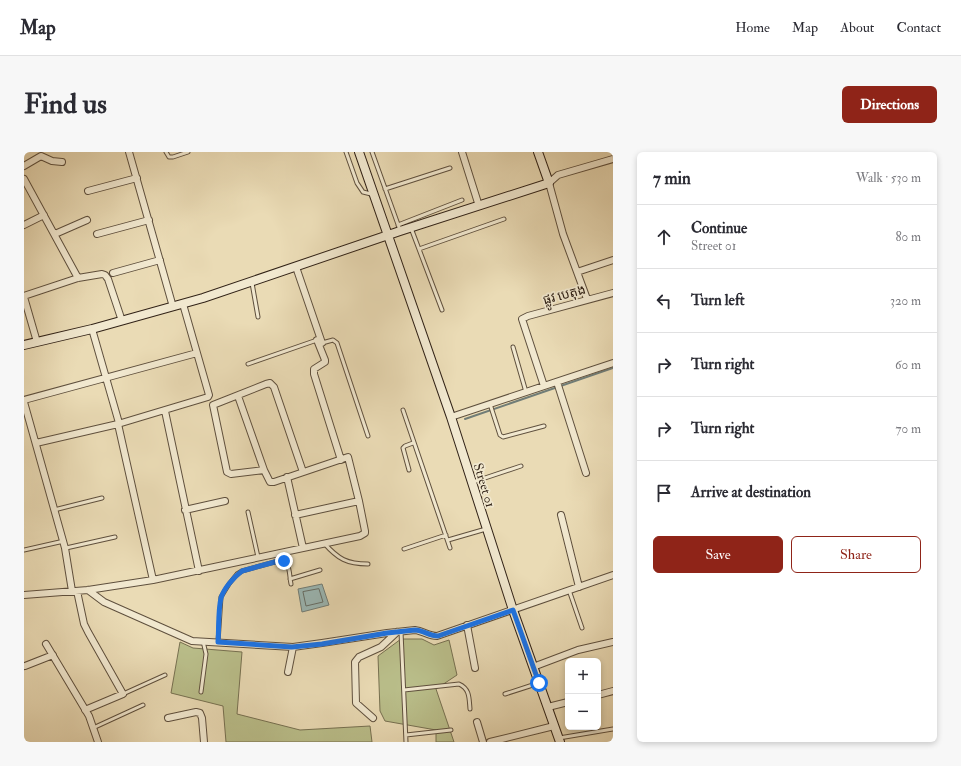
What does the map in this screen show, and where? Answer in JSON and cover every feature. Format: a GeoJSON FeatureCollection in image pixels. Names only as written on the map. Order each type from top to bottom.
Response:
{"type":"FeatureCollection","features":[{"type":"Feature","properties":{"kind":"street"},"geometry":{"type":"LineString","coordinates":[[129,152],[173,307]]}},
{"type":"Feature","properties":{"kind":"street","name":"Street 01"},"geometry":{"type":"LineString","coordinates":[[359,152],[451,417],[513,610],[559,740]]}},
{"type":"Feature","properties":{"kind":"street"},"geometry":{"type":"LineString","coordinates":[[462,152],[479,206]]}},
{"type":"Feature","properties":{"kind":"street"},"geometry":{"type":"LineString","coordinates":[[538,152],[563,234],[587,299]]}},
{"type":"Feature","properties":{"kind":"street"},"geometry":{"type":"LineString","coordinates":[[24,166],[41,156],[52,161],[62,162]]}},
{"type":"Feature","properties":{"kind":"street"},"geometry":{"type":"LineString","coordinates":[[24,345],[92,329],[183,304],[387,236],[399,228],[411,228],[548,183],[558,175],[613,159]]}},
{"type":"Feature","properties":{"kind":"street"},"geometry":{"type":"LineString","coordinates":[[88,191],[137,178]]}},
{"type":"Feature","properties":{"kind":"street"},"geometry":{"type":"LineString","coordinates":[[24,180],[78,278]]}},
{"type":"Feature","properties":{"kind":"street"},"geometry":{"type":"LineString","coordinates":[[24,225],[44,215]]}},
{"type":"Feature","properties":{"kind":"street"},"geometry":{"type":"LineString","coordinates":[[55,234],[88,220]]}},
{"type":"Feature","properties":{"kind":"street"},"geometry":{"type":"LineString","coordinates":[[97,234],[149,220]]}},
{"type":"Feature","properties":{"kind":"street"},"geometry":{"type":"LineString","coordinates":[[113,273],[160,260]]}},
{"type":"Feature","properties":{"kind":"street"},"geometry":{"type":"LineString","coordinates":[[577,272],[613,260]]}},
{"type":"Feature","properties":{"kind":"street"},"geometry":{"type":"LineString","coordinates":[[296,267],[325,360],[314,369],[314,374],[341,460]]}},
{"type":"Feature","properties":{"kind":"street"},"geometry":{"type":"LineString","coordinates":[[37,342],[24,296],[78,278],[98,274],[105,275],[108,279],[122,321]]}},
{"type":"Feature","properties":{"kind":"street","name":"ផ្លូវ បេតុង"},"geometry":{"type":"LineString","coordinates":[[544,386],[522,318],[613,293]]}},
{"type":"Feature","properties":{"kind":"street"},"geometry":{"type":"LineString","coordinates":[[36,443],[119,424],[166,411],[208,397],[209,395],[183,304]]}},
{"type":"Feature","properties":{"kind":"street"},"geometry":{"type":"LineString","coordinates":[[92,329],[119,424],[153,580]]}},
{"type":"Feature","properties":{"kind":"street"},"geometry":{"type":"LineString","coordinates":[[85,710],[124,694],[84,624],[74,591],[65,544],[54,510],[24,401],[106,377],[197,353]]}},
{"type":"Feature","properties":{"kind":"street"},"geometry":{"type":"LineString","coordinates":[[451,417],[491,406],[544,386],[559,386],[612,365]]}},
{"type":"Feature","properties":{"kind":"street"},"geometry":{"type":"LineString","coordinates":[[264,470],[231,474],[227,472],[213,405],[270,383],[274,387],[303,472]]}},
{"type":"Feature","properties":{"kind":"street"},"geometry":{"type":"LineString","coordinates":[[559,386],[586,473]]}},
{"type":"Feature","properties":{"kind":"street"},"geometry":{"type":"LineString","coordinates":[[24,595],[88,590],[153,580],[360,536],[365,533],[365,526],[348,457],[287,478],[270,482],[264,470],[238,396]]}},
{"type":"Feature","properties":{"kind":"street"},"geometry":{"type":"LineString","coordinates":[[166,411],[185,510],[199,571]]}},
{"type":"Feature","properties":{"kind":"street"},"geometry":{"type":"LineString","coordinates":[[287,478],[302,548]]}},
{"type":"Feature","properties":{"kind":"street"},"geometry":{"type":"LineString","coordinates":[[295,515],[359,500]]}},
{"type":"Feature","properties":{"kind":"street"},"geometry":{"type":"LineString","coordinates":[[185,510],[225,501]]}},
{"type":"Feature","properties":{"kind":"street"},"geometry":{"type":"LineString","coordinates":[[560,515],[579,587]]}},
{"type":"Feature","properties":{"kind":"street"},"geometry":{"type":"LineString","coordinates":[[88,590],[104,602],[192,640],[292,647],[419,630],[433,636],[613,575]]}},
{"type":"Feature","properties":{"kind":"street"},"geometry":{"type":"LineString","coordinates":[[467,625],[475,668]]}},
{"type":"Feature","properties":{"kind":"street"},"geometry":{"type":"LineString","coordinates":[[372,718],[356,703],[355,662],[359,656],[381,647],[399,632]]}},
{"type":"Feature","properties":{"kind":"street"},"geometry":{"type":"LineString","coordinates":[[533,667],[578,650],[613,642]]}},
{"type":"Feature","properties":{"kind":"street"},"geometry":{"type":"LineString","coordinates":[[46,644],[85,710],[98,742]]}},
{"type":"Feature","properties":{"kind":"street"},"geometry":{"type":"LineString","coordinates":[[288,672],[292,647]]}},
{"type":"Feature","properties":{"kind":"street"},"geometry":{"type":"LineString","coordinates":[[25,666],[53,655]]}},
{"type":"Feature","properties":{"kind":"street"},"geometry":{"type":"LineString","coordinates":[[601,694],[613,691]]}},
{"type":"Feature","properties":{"kind":"street"},"geometry":{"type":"LineString","coordinates":[[548,707],[565,703]]}},
{"type":"Feature","properties":{"kind":"street"},"geometry":{"type":"LineString","coordinates":[[168,718],[196,712],[200,713],[202,718],[204,742]]}},
{"type":"Feature","properties":{"kind":"street"},"geometry":{"type":"LineString","coordinates":[[477,722],[484,742]]}},
{"type":"Feature","properties":{"kind":"street"},"geometry":{"type":"LineString","coordinates":[[490,742],[554,726]]}},
{"type":"Feature","properties":{"kind":"lane"},"geometry":{"type":"LineString","coordinates":[[166,152],[169,157],[173,158],[188,152]]}},
{"type":"Feature","properties":{"kind":"lane"},"geometry":{"type":"LineString","coordinates":[[346,152],[357,183],[363,192],[373,194]]}},
{"type":"Feature","properties":{"kind":"lane"},"geometry":{"type":"LineString","coordinates":[[377,152],[372,153],[399,228],[462,200]]}},
{"type":"Feature","properties":{"kind":"lane"},"geometry":{"type":"LineString","coordinates":[[385,189],[450,168]]}},
{"type":"Feature","properties":{"kind":"lane"},"geometry":{"type":"LineString","coordinates":[[419,249],[504,219]]}},
{"type":"Feature","properties":{"kind":"lane"},"geometry":{"type":"LineString","coordinates":[[411,228],[442,310]]}},
{"type":"Feature","properties":{"kind":"lane"},"geometry":{"type":"LineString","coordinates":[[252,282],[258,317]]}},
{"type":"Feature","properties":{"kind":"lane"},"geometry":{"type":"LineString","coordinates":[[248,364],[320,340],[333,340],[338,343],[368,436]]}},
{"type":"Feature","properties":{"kind":"lane"},"geometry":{"type":"LineString","coordinates":[[513,347],[526,392]]}},
{"type":"Feature","properties":{"kind":"lane"},"geometry":{"type":"LineString","coordinates":[[491,406],[500,435],[503,437],[544,426]]}},
{"type":"Feature","properties":{"kind":"lane"},"geometry":{"type":"LineString","coordinates":[[403,410],[450,548]]}},
{"type":"Feature","properties":{"kind":"lane"},"geometry":{"type":"LineString","coordinates":[[409,470],[403,448],[413,443]]}},
{"type":"Feature","properties":{"kind":"lane"},"geometry":{"type":"LineString","coordinates":[[472,482],[521,466]]}},
{"type":"Feature","properties":{"kind":"lane"},"geometry":{"type":"LineString","coordinates":[[54,510],[102,498]]}},
{"type":"Feature","properties":{"kind":"lane"},"geometry":{"type":"LineString","coordinates":[[248,512],[258,557]]}},
{"type":"Feature","properties":{"kind":"lane"},"geometry":{"type":"LineString","coordinates":[[448,540],[486,529]]}},
{"type":"Feature","properties":{"kind":"lane"},"geometry":{"type":"LineString","coordinates":[[404,549],[446,535]]}},
{"type":"Feature","properties":{"kind":"lane"},"geometry":{"type":"LineString","coordinates":[[24,550],[115,537]]}},
{"type":"Feature","properties":{"kind":"lane"},"geometry":{"type":"LineString","coordinates":[[324,543],[331,552],[344,561],[355,564],[368,564]]}},
{"type":"Feature","properties":{"kind":"lane"},"geometry":{"type":"LineString","coordinates":[[218,642],[221,597],[237,574],[249,568],[282,560],[288,564],[291,584]]}},
{"type":"Feature","properties":{"kind":"lane"},"geometry":{"type":"LineString","coordinates":[[290,579],[320,570]]}},
{"type":"Feature","properties":{"kind":"lane"},"geometry":{"type":"LineString","coordinates":[[569,590],[582,628]]}},
{"type":"Feature","properties":{"kind":"lane"},"geometry":{"type":"LineString","coordinates":[[399,632],[404,690],[406,742]]}},
{"type":"Feature","properties":{"kind":"lane"},"geometry":{"type":"LineString","coordinates":[[201,692],[206,654],[203,641]]}},
{"type":"Feature","properties":{"kind":"lane"},"geometry":{"type":"LineString","coordinates":[[124,694],[165,675]]}},
{"type":"Feature","properties":{"kind":"lane"},"geometry":{"type":"LineString","coordinates":[[505,694],[539,683]]}},
{"type":"Feature","properties":{"kind":"lane"},"geometry":{"type":"LineString","coordinates":[[404,690],[459,684],[468,691],[470,709]]}},
{"type":"Feature","properties":{"kind":"lane"},"geometry":{"type":"LineString","coordinates":[[93,728],[143,705]]}},
{"type":"Feature","properties":{"kind":"lane"},"geometry":{"type":"LineString","coordinates":[[559,740],[613,729]]}},
{"type":"Feature","properties":{"kind":"lane"},"geometry":{"type":"LineString","coordinates":[[406,735],[451,730]]}},
{"type":"Feature","properties":{"kind":"green space"},"geometry":{"type":"Polygon","coordinates":[[[401,639],[422,639],[434,645],[449,640],[457,675],[436,689],[454,742],[436,742],[436,730],[385,721],[380,711],[378,656],[401,639]]]}},
{"type":"Feature","properties":{"kind":"green space"},"geometry":{"type":"Polygon","coordinates":[[[180,642],[193,648],[242,652],[237,714],[300,730],[370,726],[372,742],[226,742],[223,706],[171,693],[180,642]]]}},
{"type":"Feature","properties":{"kind":"water"},"geometry":{"type":"Polygon","coordinates":[[[322,584],[329,605],[302,612],[298,589],[322,584]]]}},
{"type":"Feature","properties":{"kind":"waterway"},"geometry":{"type":"LineString","coordinates":[[465,419],[613,368]]}},
{"type":"Feature","properties":{"kind":"route"},"geometry":{"type":"LineString","coordinates":[[284,561],[282,560],[249,568],[237,574],[221,597],[218,642],[292,647],[415,630],[419,630],[433,636],[438,636],[513,610],[539,683]]}}]}
